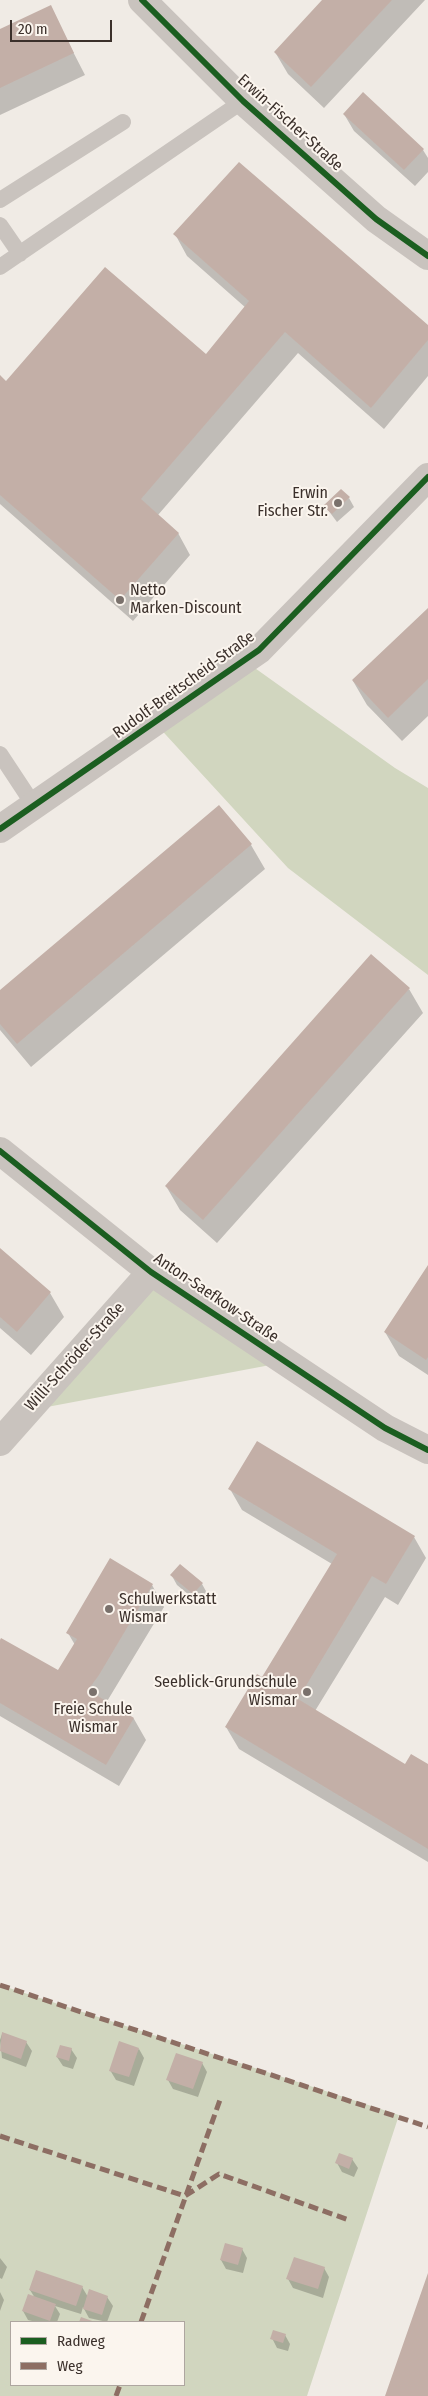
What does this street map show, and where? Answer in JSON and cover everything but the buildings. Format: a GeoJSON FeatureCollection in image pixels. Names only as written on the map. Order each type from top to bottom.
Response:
{"type":"FeatureCollection","features":[{"type":"Feature","properties":{"kind":"street","name":"Erwin-Fischer-Straße"},"geometry":{"type":"LineString","coordinates":[[142,0],[243,101],[376,219],[428,256]]}},
{"type":"Feature","properties":{"kind":"street","name":"Rudolf-Breitscheid-Straße"},"geometry":{"type":"LineString","coordinates":[[0,829],[259,650],[428,477]]}},
{"type":"Feature","properties":{"kind":"street","name":"Anton-Saefkow-Straße"},"geometry":{"type":"LineString","coordinates":[[0,1151],[151,1272],[385,1428],[428,1450]]}},
{"type":"Feature","properties":{"kind":"street","name":"Willi-Schröder-Straße"},"geometry":{"type":"LineString","coordinates":[[0,1442],[151,1272]]}},
{"type":"Feature","properties":{"kind":"lane"},"geometry":{"type":"LineString","coordinates":[[0,267],[243,101]]}},
{"type":"Feature","properties":{"kind":"lane"},"geometry":{"type":"LineString","coordinates":[[0,200],[123,122]]}},
{"type":"Feature","properties":{"kind":"lane"},"geometry":{"type":"LineString","coordinates":[[0,225],[20,254]]}},
{"type":"Feature","properties":{"kind":"lane"},"geometry":{"type":"LineString","coordinates":[[0,754],[34,807]]}},
{"type":"Feature","properties":{"kind":"green space"},"geometry":{"type":"Polygon","coordinates":[[[245,661],[395,768],[428,788],[428,975],[288,868],[155,723],[245,661]]]}},
{"type":"Feature","properties":{"kind":"green space"},"geometry":{"type":"Polygon","coordinates":[[[151,1272],[281,1363],[31,1410],[151,1272]]]}},
{"type":"Feature","properties":{"kind":"green space"},"geometry":{"type":"Polygon","coordinates":[[[0,1985],[399,2115],[307,2396],[0,2396],[0,1985]]]}},
{"type":"Feature","properties":{"kind":"marked path"},"geometry":{"type":"LineString","coordinates":[[0,1985],[428,2127]]}},
{"type":"Feature","properties":{"kind":"marked path"},"geometry":{"type":"LineString","coordinates":[[141,2321],[221,2097]]}},
{"type":"Feature","properties":{"kind":"marked path"},"geometry":{"type":"LineString","coordinates":[[0,2136],[185,2196],[219,2174],[349,2220]]}},
{"type":"Feature","properties":{"kind":"marked path"},"geometry":{"type":"LineString","coordinates":[[116,2396],[120,2386]]}},
{"type":"Feature","properties":{"kind":"cycle path"},"geometry":{"type":"LineString","coordinates":[[142,0],[243,101],[376,219],[428,256]]}},
{"type":"Feature","properties":{"kind":"cycle path"},"geometry":{"type":"LineString","coordinates":[[0,829],[259,650],[428,477]]}},
{"type":"Feature","properties":{"kind":"cycle path"},"geometry":{"type":"LineString","coordinates":[[0,1151],[151,1272],[385,1428],[428,1450]]}},
{"type":"Feature","properties":{"kind":"place","name":"Erwin Fischer Str."},"geometry":{"type":"Point","coordinates":[338,503]}},
{"type":"Feature","properties":{"kind":"place","name":"Netto Marken-Discount"},"geometry":{"type":"Point","coordinates":[120,600]}},
{"type":"Feature","properties":{"kind":"place","name":"Schulwerkstatt Wismar"},"geometry":{"type":"Point","coordinates":[109,1609]}},
{"type":"Feature","properties":{"kind":"place","name":"Freie Schule Wismar"},"geometry":{"type":"Point","coordinates":[93,1692]}},
{"type":"Feature","properties":{"kind":"place","name":"Seeblick-Grundschule Wismar"},"geometry":{"type":"Point","coordinates":[307,1692]}}]}
